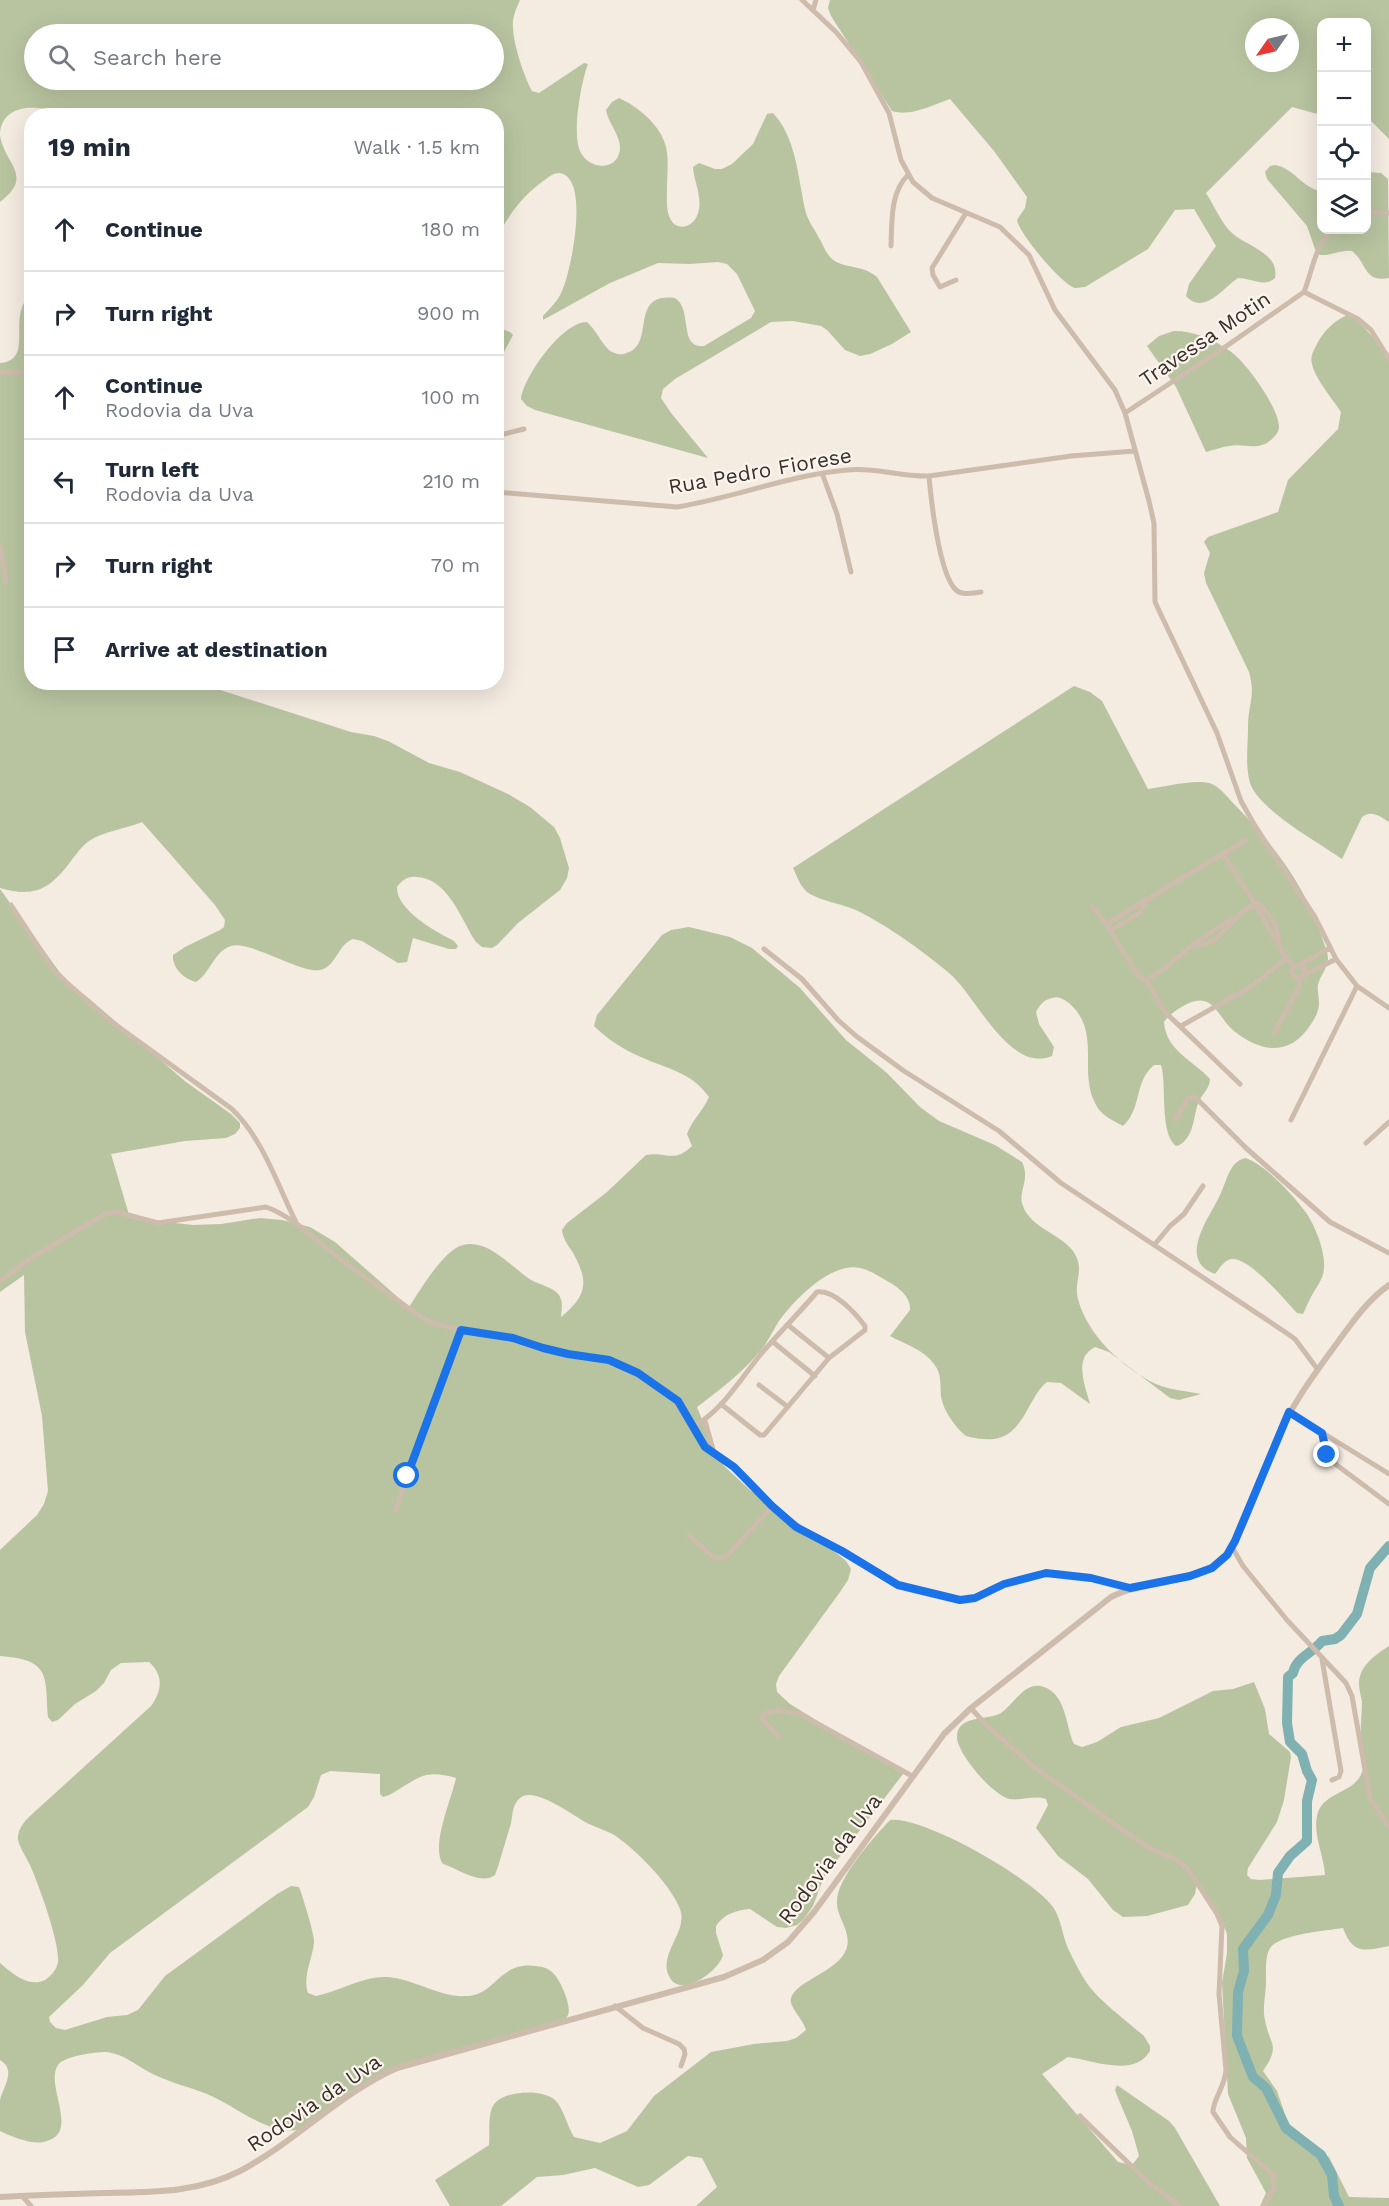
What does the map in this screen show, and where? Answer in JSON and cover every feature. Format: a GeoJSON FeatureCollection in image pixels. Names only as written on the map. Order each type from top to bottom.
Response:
{"type":"FeatureCollection","features":[{"type":"Feature","properties":{"kind":"street"},"geometry":{"type":"LineString","coordinates":[[802,0],[851,48],[878,91],[889,113],[901,160],[908,175],[920,189],[932,198],[1000,227],[1029,255],[1055,310],[1115,390],[1125,413],[1154,524],[1155,602],[1217,733],[1240,801],[1315,917],[1336,959],[1356,986],[1389,1008]]}},
{"type":"Feature","properties":{"kind":"street"},"geometry":{"type":"LineString","coordinates":[[813,10],[816,0]]}},
{"type":"Feature","properties":{"kind":"street"},"geometry":{"type":"LineString","coordinates":[[891,246],[892,223],[898,189],[901,181],[908,175]]}},
{"type":"Feature","properties":{"kind":"street"},"geometry":{"type":"LineString","coordinates":[[1371,212],[1389,213]]}},
{"type":"Feature","properties":{"kind":"street"},"geometry":{"type":"LineString","coordinates":[[956,280],[940,287],[932,268],[966,213]]}},
{"type":"Feature","properties":{"kind":"street"},"geometry":{"type":"LineString","coordinates":[[1329,234],[1318,247],[1304,292],[1358,319],[1371,330],[1389,359]]}},
{"type":"Feature","properties":{"kind":"street","name":"Travessa Motin"},"geometry":{"type":"LineString","coordinates":[[1125,413],[1304,292]]}},
{"type":"Feature","properties":{"kind":"street"},"geometry":{"type":"LineString","coordinates":[[0,372],[24,373]]}},
{"type":"Feature","properties":{"kind":"street"},"geometry":{"type":"LineString","coordinates":[[504,434],[524,429]]}},
{"type":"Feature","properties":{"kind":"street","name":"Rua Pedro Fiorese"},"geometry":{"type":"LineString","coordinates":[[504,493],[676,507],[822,473],[865,469],[910,477],[929,476],[1071,456],[1135,452]]}},
{"type":"Feature","properties":{"kind":"street"},"geometry":{"type":"LineString","coordinates":[[822,473],[837,514],[851,572]]}},
{"type":"Feature","properties":{"kind":"street"},"geometry":{"type":"LineString","coordinates":[[929,476],[933,511],[947,574],[954,589],[961,593],[981,592]]}},
{"type":"Feature","properties":{"kind":"street"},"geometry":{"type":"LineString","coordinates":[[0,545],[6,582]]}},
{"type":"Feature","properties":{"kind":"street"},"geometry":{"type":"LineString","coordinates":[[1106,924],[1246,840]]}},
{"type":"Feature","properties":{"kind":"street"},"geometry":{"type":"LineString","coordinates":[[1223,854],[1255,904],[1259,904],[1272,919],[1278,942],[1286,958],[1305,970],[1299,987],[1274,1033]]}},
{"type":"Feature","properties":{"kind":"street"},"geometry":{"type":"LineString","coordinates":[[1110,931],[1139,913],[1146,901]]}},
{"type":"Feature","properties":{"kind":"street"},"geometry":{"type":"LineString","coordinates":[[1146,980],[1165,968],[1185,949],[1231,919],[1235,919],[1255,904]]}},
{"type":"Feature","properties":{"kind":"street"},"geometry":{"type":"LineString","coordinates":[[11,905],[53,969],[65,981],[109,1020],[232,1109],[245,1121],[254,1135],[296,1224]]}},
{"type":"Feature","properties":{"kind":"street"},"geometry":{"type":"LineString","coordinates":[[1092,906],[1139,977],[1146,980],[1164,1011],[1240,1084]]}},
{"type":"Feature","properties":{"kind":"street"},"geometry":{"type":"LineString","coordinates":[[1330,948],[1297,965],[1291,974],[1295,978],[1301,977],[1336,959]]}},
{"type":"Feature","properties":{"kind":"street"},"geometry":{"type":"LineString","coordinates":[[764,949],[802,979],[838,1020],[856,1036],[933,1091],[999,1131],[1061,1183],[1295,1339],[1318,1370]]}},
{"type":"Feature","properties":{"kind":"street"},"geometry":{"type":"LineString","coordinates":[[1317,956],[1323,966]]}},
{"type":"Feature","properties":{"kind":"street"},"geometry":{"type":"LineString","coordinates":[[1181,1026],[1252,986],[1286,958]]}},
{"type":"Feature","properties":{"kind":"street"},"geometry":{"type":"LineString","coordinates":[[1292,1120],[1356,986]]}},
{"type":"Feature","properties":{"kind":"street"},"geometry":{"type":"LineString","coordinates":[[1176,1119],[1188,1098],[1195,1097],[1246,1148],[1324,1218],[1389,1253]]}},
{"type":"Feature","properties":{"kind":"street"},"geometry":{"type":"LineString","coordinates":[[1366,1143],[1389,1122]]}},
{"type":"Feature","properties":{"kind":"street"},"geometry":{"type":"LineString","coordinates":[[1155,1244],[1184,1214],[1203,1186]]}},
{"type":"Feature","properties":{"kind":"street"},"geometry":{"type":"LineString","coordinates":[[0,1281],[31,1258],[105,1214],[117,1212],[158,1223],[266,1207],[278,1211],[419,1316],[433,1323],[513,1338],[568,1354],[609,1360],[638,1373],[674,1397],[705,1447],[734,1467],[796,1527],[858,1560],[889,1581],[931,1594],[967,1600],[1004,1584],[1046,1573],[1091,1578],[1130,1588]]}},
{"type":"Feature","properties":{"kind":"street","name":"Rodovia da Uva"},"geometry":{"type":"LineString","coordinates":[[0,2197],[170,2190],[209,2184],[256,2162],[371,2080],[397,2068],[724,1977],[750,1967],[781,1949],[809,1918],[937,1743],[971,1708],[1100,1605],[1130,1588],[1209,1569],[1222,1561],[1232,1547],[1289,1412],[1356,1317],[1374,1297],[1389,1285]]}},
{"type":"Feature","properties":{"kind":"street"},"geometry":{"type":"LineString","coordinates":[[692,1427],[705,1421],[721,1404],[817,1292],[829,1294],[844,1303],[865,1326],[865,1330],[829,1358],[764,1435],[760,1435],[721,1404]]}},
{"type":"Feature","properties":{"kind":"street"},"geometry":{"type":"LineString","coordinates":[[788,1325],[829,1358]]}},
{"type":"Feature","properties":{"kind":"street"},"geometry":{"type":"LineString","coordinates":[[396,1510],[417,1445],[461,1330]]}},
{"type":"Feature","properties":{"kind":"street"},"geometry":{"type":"LineString","coordinates":[[773,1342],[815,1376]]}},
{"type":"Feature","properties":{"kind":"street"},"geometry":{"type":"LineString","coordinates":[[759,1385],[788,1407]]}},
{"type":"Feature","properties":{"kind":"street"},"geometry":{"type":"LineString","coordinates":[[1289,1412],[1389,1474]]}},
{"type":"Feature","properties":{"kind":"street"},"geometry":{"type":"LineString","coordinates":[[705,1421],[715,1455]]}},
{"type":"Feature","properties":{"kind":"street"},"geometry":{"type":"LineString","coordinates":[[1322,1433],[1330,1460],[1389,1504]]}},
{"type":"Feature","properties":{"kind":"street"},"geometry":{"type":"LineString","coordinates":[[689,1536],[715,1558],[723,1558],[772,1506]]}},
{"type":"Feature","properties":{"kind":"street"},"geometry":{"type":"LineString","coordinates":[[1232,1547],[1243,1566],[1346,1683],[1352,1696],[1370,1798],[1389,1827]]}},
{"type":"Feature","properties":{"kind":"street"},"geometry":{"type":"LineString","coordinates":[[1322,1658],[1341,1771],[1339,1777],[1332,1780]]}},
{"type":"Feature","properties":{"kind":"street"},"geometry":{"type":"LineString","coordinates":[[971,1708],[993,1732],[1034,1767],[1147,1847],[1177,1860],[1188,1869],[1217,1914],[1223,1934],[1219,1994],[1226,2070],[1225,2081],[1213,2112],[1230,2137],[1273,2175],[1274,2187],[1264,2206]]}},
{"type":"Feature","properties":{"kind":"street"},"geometry":{"type":"LineString","coordinates":[[779,1737],[762,1719],[763,1714],[778,1710],[800,1714],[912,1776]]}},
{"type":"Feature","properties":{"kind":"street"},"geometry":{"type":"LineString","coordinates":[[615,2006],[643,2028],[679,2044],[685,2054],[681,2066]]}},
{"type":"Feature","properties":{"kind":"street"},"geometry":{"type":"LineString","coordinates":[[1080,2116],[1148,2182],[1180,2206]]}},
{"type":"Feature","properties":{"kind":"street"},"geometry":{"type":"LineString","coordinates":[[22,2196],[31,2206]]}},
{"type":"Feature","properties":{"kind":"green space"},"geometry":{"type":"Polygon","coordinates":[[[0,0],[520,0],[514,17],[513,34],[532,91],[539,93],[584,63],[588,64],[580,95],[577,132],[580,151],[589,162],[602,166],[614,162],[618,156],[620,144],[606,110],[612,102],[619,98],[633,106],[654,124],[666,147],[668,213],[676,225],[689,225],[696,218],[699,207],[693,167],[699,163],[722,169],[732,164],[753,144],[767,114],[773,113],[787,134],[798,171],[806,213],[827,253],[841,264],[865,270],[877,277],[911,332],[892,344],[860,356],[845,350],[821,326],[793,321],[771,322],[675,379],[663,389],[661,398],[708,458],[535,410],[521,399],[529,377],[546,352],[556,340],[577,324],[587,322],[610,351],[621,354],[634,350],[639,342],[651,303],[660,298],[675,298],[680,303],[688,335],[696,345],[704,346],[751,318],[755,311],[737,274],[727,264],[718,262],[658,263],[610,283],[543,320],[543,316],[560,295],[570,266],[576,229],[575,194],[571,181],[563,174],[552,175],[524,198],[504,225],[504,108],[24,108],[8,116],[0,133],[0,0]]]}},
{"type":"Feature","properties":{"kind":"green space"},"geometry":{"type":"Polygon","coordinates":[[[830,0],[1389,0],[1389,139],[1371,121],[1371,18],[1317,18],[1317,114],[1292,107],[1206,193],[1228,229],[1238,238],[1261,251],[1272,262],[1275,278],[1262,282],[1238,278],[1214,298],[1200,303],[1186,296],[1189,284],[1216,246],[1194,209],[1175,210],[1148,249],[1085,287],[1075,288],[1060,278],[1025,236],[1017,220],[1025,208],[1027,197],[994,151],[950,99],[914,111],[892,111],[828,8],[830,0]]]}},
{"type":"Feature","properties":{"kind":"green space"},"geometry":{"type":"Polygon","coordinates":[[[0,135],[15,169],[16,177],[10,193],[0,202],[0,135]]]}},
{"type":"Feature","properties":{"kind":"green space"},"geometry":{"type":"Polygon","coordinates":[[[1275,165],[1288,170],[1308,186],[1317,190],[1317,234],[1371,234],[1371,172],[1381,173],[1388,179],[1389,278],[1381,279],[1370,275],[1352,251],[1320,255],[1315,249],[1307,226],[1267,179],[1265,172],[1270,166],[1275,165]]]}},
{"type":"Feature","properties":{"kind":"green space"},"geometry":{"type":"Polygon","coordinates":[[[24,303],[24,690],[220,690],[351,732],[388,741],[429,763],[460,772],[508,794],[530,807],[554,827],[560,838],[569,868],[567,878],[560,890],[518,923],[497,945],[492,948],[482,947],[476,942],[453,902],[438,885],[428,879],[411,877],[403,880],[397,887],[398,896],[403,904],[418,919],[454,941],[458,946],[456,949],[413,938],[407,962],[398,963],[362,941],[353,939],[344,946],[330,965],[320,970],[311,970],[239,945],[225,949],[216,957],[201,978],[196,982],[192,981],[183,976],[174,964],[173,955],[220,930],[224,927],[225,920],[215,905],[142,822],[89,841],[56,878],[41,889],[23,892],[0,888],[0,363],[11,360],[16,354],[19,345],[20,314],[24,303]]]}},
{"type":"Feature","properties":{"kind":"green space"},"geometry":{"type":"Polygon","coordinates":[[[1345,316],[1353,316],[1389,354],[1389,822],[1372,814],[1362,817],[1342,859],[1277,814],[1265,804],[1250,783],[1247,755],[1251,680],[1206,583],[1204,573],[1210,553],[1204,542],[1208,537],[1278,512],[1288,480],[1338,429],[1341,412],[1317,376],[1311,361],[1313,352],[1323,334],[1345,316]]]}},
{"type":"Feature","properties":{"kind":"green space"},"geometry":{"type":"Polygon","coordinates":[[[504,330],[513,335],[504,352],[504,330]]]}},
{"type":"Feature","properties":{"kind":"green space"},"geometry":{"type":"Polygon","coordinates":[[[1174,331],[1189,332],[1210,339],[1237,357],[1260,386],[1274,409],[1279,429],[1272,439],[1262,445],[1235,445],[1206,452],[1176,387],[1147,346],[1159,336],[1174,331]]]}},
{"type":"Feature","properties":{"kind":"green space"},"geometry":{"type":"Polygon","coordinates":[[[1074,686],[1090,692],[1102,701],[1148,789],[1206,782],[1224,793],[1275,850],[1297,883],[1315,918],[1327,954],[1327,963],[1318,985],[1319,1007],[1316,1015],[1306,1031],[1289,1045],[1271,1048],[1252,1043],[1234,1031],[1214,1007],[1202,1001],[1185,1005],[1173,1012],[1164,1022],[1166,1032],[1175,1048],[1210,1079],[1208,1088],[1197,1105],[1190,1134],[1184,1142],[1176,1146],[1167,1130],[1161,1065],[1154,1065],[1147,1072],[1129,1119],[1123,1126],[1115,1122],[1103,1114],[1095,1103],[1088,1078],[1085,1026],[1079,1014],[1069,1003],[1063,999],[1052,998],[1042,1003],[1036,1012],[1039,1024],[1054,1047],[1052,1056],[1036,1058],[1021,1054],[994,1029],[949,973],[905,939],[869,917],[807,892],[793,868],[1074,686]]]}},
{"type":"Feature","properties":{"kind":"green space"},"geometry":{"type":"Polygon","coordinates":[[[0,889],[68,984],[86,996],[186,1082],[240,1123],[240,1128],[235,1134],[226,1138],[185,1141],[111,1154],[130,1218],[193,1225],[221,1224],[260,1218],[282,1220],[310,1227],[335,1242],[409,1307],[440,1263],[455,1248],[472,1244],[482,1246],[499,1255],[531,1280],[556,1292],[562,1306],[561,1317],[576,1302],[583,1287],[578,1262],[565,1241],[562,1230],[567,1223],[607,1192],[646,1155],[675,1156],[692,1146],[687,1134],[709,1097],[702,1088],[687,1076],[628,1051],[610,1040],[594,1026],[597,1015],[662,935],[671,930],[689,927],[730,937],[752,948],[800,988],[846,1040],[887,1073],[920,1107],[939,1121],[995,1145],[1022,1162],[1025,1174],[1023,1206],[1032,1220],[1073,1251],[1079,1264],[1077,1293],[1083,1312],[1098,1338],[1120,1360],[1109,1352],[1095,1347],[1088,1352],[1084,1358],[1082,1372],[1090,1404],[1061,1383],[1047,1382],[1012,1431],[989,1439],[966,1436],[944,1407],[939,1375],[934,1364],[920,1351],[890,1336],[910,1310],[909,1301],[904,1293],[871,1272],[860,1268],[849,1268],[826,1276],[804,1293],[779,1321],[755,1357],[697,1407],[714,1451],[724,1466],[751,1491],[782,1510],[839,1555],[851,1569],[848,1580],[840,1592],[779,1676],[776,1684],[777,1692],[790,1704],[903,1774],[824,1877],[813,1906],[797,1925],[786,1928],[777,1927],[750,1909],[731,1913],[716,1926],[723,1955],[715,1968],[708,1975],[691,1984],[676,1983],[670,1978],[667,1961],[682,1918],[680,1909],[655,1872],[629,1846],[614,1835],[544,1799],[526,1795],[515,1804],[495,1875],[489,1878],[476,1877],[443,1864],[440,1856],[440,1835],[456,1778],[445,1775],[427,1775],[383,1797],[380,1794],[380,1774],[330,1771],[321,1775],[308,1807],[110,1953],[83,1985],[49,2017],[50,2022],[56,2028],[65,2030],[107,2017],[127,2015],[138,2010],[165,1976],[291,1886],[299,1887],[314,1938],[306,1981],[308,1993],[316,1996],[360,1981],[387,1977],[408,1981],[447,1994],[467,1996],[485,1990],[514,1968],[536,1966],[549,1970],[556,1976],[565,1993],[569,2011],[567,2017],[558,2023],[383,2075],[349,2092],[299,2130],[274,2128],[263,2124],[218,2099],[161,2078],[119,2055],[105,2052],[80,2055],[61,2062],[55,2074],[61,2120],[60,2130],[55,2137],[39,2143],[0,2131],[0,2100],[8,2079],[8,2069],[0,2060],[0,1963],[26,1981],[39,1982],[45,1980],[55,1970],[58,1962],[56,1941],[48,1913],[34,1874],[18,1840],[20,1830],[30,1816],[151,1706],[160,1683],[157,1672],[149,1662],[121,1663],[111,1670],[104,1683],[96,1691],[75,1704],[58,1720],[52,1722],[48,1717],[45,1680],[42,1672],[29,1661],[0,1656],[0,1550],[37,1515],[48,1491],[42,1416],[25,1332],[24,1275],[0,1292],[0,889]]]}},
{"type":"Feature","properties":{"kind":"green space"},"geometry":{"type":"Polygon","coordinates":[[[1245,1158],[1261,1167],[1288,1191],[1314,1226],[1323,1254],[1324,1271],[1303,1314],[1297,1313],[1267,1281],[1239,1260],[1227,1261],[1215,1274],[1204,1267],[1198,1259],[1199,1238],[1204,1226],[1232,1168],[1245,1158]]]}},
{"type":"Feature","properties":{"kind":"green space"},"geometry":{"type":"Polygon","coordinates":[[[1136,1372],[1161,1386],[1201,1394],[1179,1400],[1170,1398],[1136,1372]]]}},
{"type":"Feature","properties":{"kind":"green space"},"geometry":{"type":"Polygon","coordinates":[[[1389,1646],[1389,1946],[1361,1949],[1351,1943],[1343,1928],[1291,1937],[1273,1945],[1267,1958],[1264,2011],[1273,2050],[1263,2071],[1277,2091],[1293,2137],[1329,2157],[1349,2197],[1389,2198],[1389,2206],[1260,2206],[1266,2193],[1247,2158],[1246,2138],[1228,2094],[1222,1983],[1227,1953],[1227,1934],[1221,1919],[1197,1883],[1195,1894],[1188,1905],[1147,1916],[1123,1917],[1113,1910],[1088,1879],[1058,1856],[1036,1828],[1048,1805],[1046,1799],[1010,1799],[986,1783],[963,1754],[957,1738],[958,1730],[967,1722],[1001,1713],[1028,1688],[1042,1686],[1056,1695],[1060,1701],[1074,1744],[1082,1747],[1097,1742],[1121,1727],[1159,1718],[1213,1691],[1233,1689],[1254,1682],[1265,1709],[1269,1734],[1290,1752],[1291,1757],[1284,1800],[1277,1822],[1248,1868],[1247,1875],[1251,1879],[1259,1880],[1325,1875],[1316,1831],[1317,1816],[1325,1802],[1353,1785],[1362,1772],[1364,1760],[1361,1740],[1360,1678],[1365,1666],[1389,1646]]]}},
{"type":"Feature","properties":{"kind":"green space"},"geometry":{"type":"Polygon","coordinates":[[[890,1820],[906,1821],[951,1838],[1002,1866],[1042,1895],[1053,1907],[1060,1921],[1067,1946],[1086,1982],[1115,2012],[1144,2036],[1150,2046],[1150,2051],[1143,2059],[1124,2066],[1068,2057],[1042,2074],[1118,2162],[1132,2165],[1139,2156],[1132,2131],[1115,2090],[1117,2085],[1169,2121],[1220,2206],[696,2206],[717,2187],[702,2158],[688,2156],[649,2185],[638,2187],[595,2168],[563,2175],[537,2177],[501,2206],[450,2206],[435,2180],[489,2145],[492,2108],[503,2097],[521,2093],[549,2096],[561,2108],[574,2137],[600,2143],[627,2131],[654,2096],[711,2052],[787,2041],[796,2038],[806,2030],[792,2005],[791,1998],[801,1986],[835,1964],[846,1950],[848,1943],[846,1931],[837,1907],[839,1892],[843,1881],[858,1858],[890,1820]]]}},
{"type":"Feature","properties":{"kind":"waterway"},"geometry":{"type":"LineString","coordinates":[[1339,2206],[1334,2196],[1332,2175],[1321,2155],[1286,2128],[1266,2088],[1253,2077],[1237,2036],[1238,1992],[1244,1971],[1243,1949],[1268,1915],[1276,1895],[1278,1873],[1290,1856],[1307,1841],[1307,1801],[1312,1780],[1302,1754],[1290,1742],[1287,1723],[1288,1677],[1301,1659],[1322,1641],[1335,1639],[1341,1635],[1357,1614],[1370,1568],[1389,1546]]}},
{"type":"Feature","properties":{"kind":"route"},"geometry":{"type":"LineString","coordinates":[[407,1476],[461,1330],[513,1338],[568,1354],[609,1360],[638,1373],[678,1401],[705,1447],[734,1467],[783,1517],[796,1527],[858,1560],[889,1581],[960,1600],[975,1598],[1004,1584],[1046,1573],[1091,1578],[1130,1588],[1190,1576],[1209,1569],[1222,1561],[1235,1541],[1289,1412],[1322,1433],[1327,1455]]}}]}
